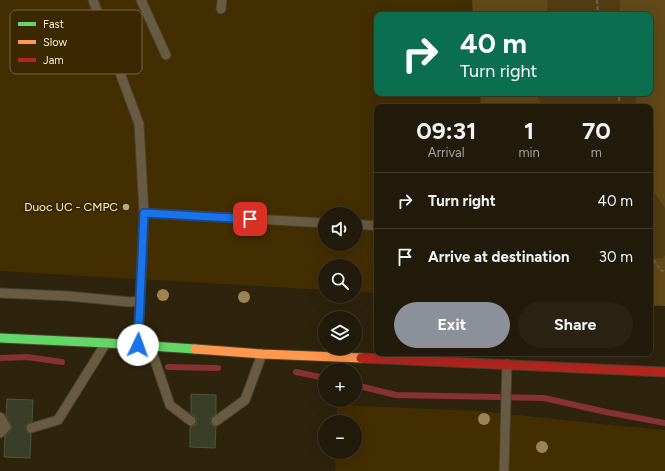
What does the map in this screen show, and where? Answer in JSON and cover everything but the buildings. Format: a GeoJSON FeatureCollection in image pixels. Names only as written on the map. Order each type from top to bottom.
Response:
{"type":"FeatureCollection","features":[{"type":"Feature","properties":{"kind":"highway"},"geometry":{"type":"LineString","coordinates":[[0,338],[107,343],[262,354],[665,372]]}},
{"type":"Feature","properties":{"kind":"lane"},"geometry":{"type":"LineString","coordinates":[[93,0],[97,10]]}},
{"type":"Feature","properties":{"kind":"lane"},"geometry":{"type":"LineString","coordinates":[[142,0],[166,55]]}},
{"type":"Feature","properties":{"kind":"lane"},"geometry":{"type":"LineString","coordinates":[[120,74],[139,124],[144,213],[138,345]]}},
{"type":"Feature","properties":{"kind":"lane"},"geometry":{"type":"LineString","coordinates":[[144,213],[318,223]]}},
{"type":"Feature","properties":{"kind":"lane"},"geometry":{"type":"LineString","coordinates":[[362,225],[374,226]]}},
{"type":"Feature","properties":{"kind":"lane"},"geometry":{"type":"LineString","coordinates":[[0,293],[68,296],[130,302],[140,301]]}},
{"type":"Feature","properties":{"kind":"lane"},"geometry":{"type":"LineString","coordinates":[[31,428],[58,420],[107,343]]}},
{"type":"Feature","properties":{"kind":"lane"},"geometry":{"type":"LineString","coordinates":[[150,346],[170,405],[191,421]]}},
{"type":"Feature","properties":{"kind":"lane"},"geometry":{"type":"LineString","coordinates":[[216,421],[245,400],[262,354]]}},
{"type":"Feature","properties":{"kind":"lane"},"geometry":{"type":"LineString","coordinates":[[504,471],[507,364]]}},
{"type":"Feature","properties":{"kind":"lane"},"geometry":{"type":"LineString","coordinates":[[0,417],[6,427],[0,433]]}},
{"type":"Feature","properties":{"kind":"path"},"geometry":{"type":"LineString","coordinates":[[597,0],[598,12]]}},
{"type":"Feature","properties":{"kind":"path"},"geometry":{"type":"LineString","coordinates":[[653,259],[661,270],[665,272]]}},
{"type":"Feature","properties":{"kind":"shaded area","name":"Duoc UC - CMPC"},"geometry":{"type":"Polygon","coordinates":[[[0,0],[472,0],[473,12],[374,12],[374,96],[480,96],[481,104],[374,104],[374,293],[362,292],[362,259],[318,259],[318,290],[0,271],[0,0]]]}},
{"type":"Feature","properties":{"kind":"shaded area"},"geometry":{"type":"Polygon","coordinates":[[[472,0],[665,0],[665,306],[653,306],[653,104],[481,104],[480,96],[653,96],[653,12],[473,12],[472,0]]]}},
{"type":"Feature","properties":{"kind":"shaded area"},"geometry":{"type":"Polygon","coordinates":[[[472,0],[547,0],[548,7],[547,12],[473,12],[472,0]]]}},
{"type":"Feature","properties":{"kind":"shaded area"},"geometry":{"type":"Polygon","coordinates":[[[620,0],[665,0],[665,208],[653,190],[653,104],[636,104],[636,96],[653,96],[653,12],[619,12],[620,0]]]}},
{"type":"Feature","properties":{"kind":"shaded area"},"geometry":{"type":"Polygon","coordinates":[[[480,96],[538,96],[540,104],[481,104],[480,96]]]}},
{"type":"Feature","properties":{"kind":"shaded area"},"geometry":{"type":"Polygon","coordinates":[[[665,255],[665,306],[653,305],[653,259],[662,258],[665,255]]]}},
{"type":"Feature","properties":{"kind":"shaded area"},"geometry":{"type":"Polygon","coordinates":[[[362,406],[479,411],[665,430],[665,471],[335,471],[336,459],[362,459],[362,415],[337,415],[337,407],[362,406]]]}},
{"type":"Feature","properties":{"kind":"waterway"},"geometry":{"type":"LineString","coordinates":[[0,358],[27,357],[62,362]]}},
{"type":"Feature","properties":{"kind":"waterway"},"geometry":{"type":"LineString","coordinates":[[168,367],[218,368]]}},
{"type":"Feature","properties":{"kind":"waterway"},"geometry":{"type":"LineString","coordinates":[[296,372],[318,377]]}},
{"type":"Feature","properties":{"kind":"waterway"},"geometry":{"type":"LineString","coordinates":[[362,387],[396,395],[544,398],[665,423]]}},
{"type":"Feature","properties":{"kind":"traffic: fast"},"geometry":{"type":"LineString","coordinates":[[0,338],[195,349]]}},
{"type":"Feature","properties":{"kind":"traffic: slow"},"geometry":{"type":"LineString","coordinates":[[195,349],[262,354],[361,358]]}},
{"type":"Feature","properties":{"kind":"traffic: jam"},"geometry":{"type":"LineString","coordinates":[[361,358],[665,372]]}},
{"type":"Feature","properties":{"kind":"place","name":"Duoc UC - CMPC"},"geometry":{"type":"Point","coordinates":[126,207]}},
{"type":"Feature","properties":{"kind":"route"},"geometry":{"type":"LineString","coordinates":[[138,345],[144,213],[250,219]]}}]}
